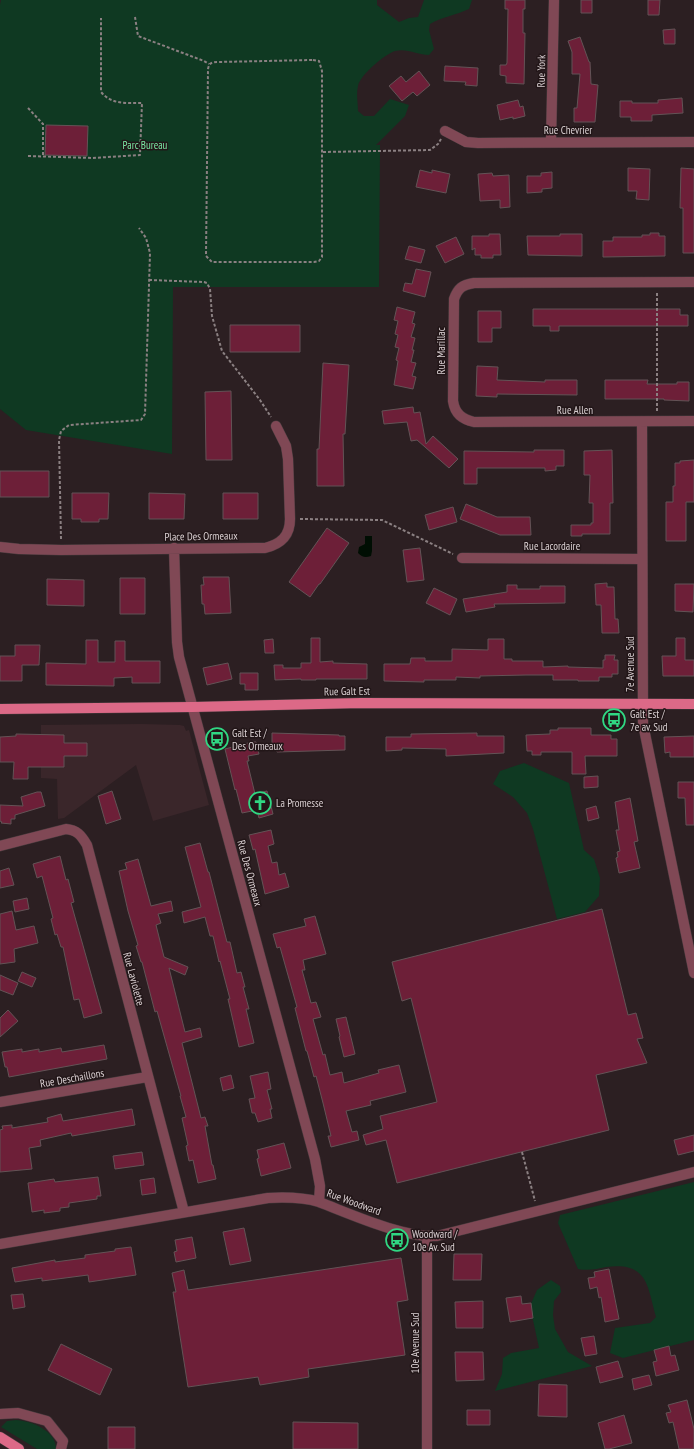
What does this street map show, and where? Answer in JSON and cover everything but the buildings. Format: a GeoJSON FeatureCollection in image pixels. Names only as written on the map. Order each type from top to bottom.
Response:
{"type":"FeatureCollection","features":[{"type":"Feature","properties":{"kind":"main road","name":"Rue Galt Est"},"geometry":{"type":"LineString","coordinates":[[0,709],[193,707],[361,703],[694,704]]}},
{"type":"Feature","properties":{"kind":"main road"},"geometry":{"type":"LineString","coordinates":[[0,1438],[19,1449]]}},
{"type":"Feature","properties":{"kind":"street","name":"Rue York"},"geometry":{"type":"LineString","coordinates":[[551,142],[554,0]]}},
{"type":"Feature","properties":{"kind":"street","name":"Rue Chevrier"},"geometry":{"type":"LineString","coordinates":[[445,131],[466,142],[478,143],[694,142]]}},
{"type":"Feature","properties":{"kind":"street"},"geometry":{"type":"LineString","coordinates":[[657,282],[694,282]]}},
{"type":"Feature","properties":{"kind":"street","name":"Rue Marillac"},"geometry":{"type":"LineString","coordinates":[[458,415],[454,408],[453,401],[454,299],[460,288],[466,284],[474,283],[657,282]]}},
{"type":"Feature","properties":{"kind":"street","name":"Rue Allen"},"geometry":{"type":"LineString","coordinates":[[458,415],[465,420],[474,422],[694,421]]}},
{"type":"Feature","properties":{"kind":"street","name":"7e Avenue Sud"},"geometry":{"type":"LineString","coordinates":[[642,422],[642,704],[644,735],[694,973]]}},
{"type":"Feature","properties":{"kind":"street","name":"Place Des Ormeaux"},"geometry":{"type":"LineString","coordinates":[[0,547],[19,550],[61,550],[265,548],[275,545],[281,541],[287,533],[290,525],[288,459],[286,446],[276,426]]}},
{"type":"Feature","properties":{"kind":"street","name":"Rue Des Ormeaux"},"geometry":{"type":"LineString","coordinates":[[174,548],[177,642],[179,657],[315,1159],[320,1186],[319,1202]]}},
{"type":"Feature","properties":{"kind":"street","name":"Rue Lacordaire"},"geometry":{"type":"LineString","coordinates":[[462,558],[642,559]]}},
{"type":"Feature","properties":{"kind":"street","name":"Rue Laviolette"},"geometry":{"type":"LineString","coordinates":[[0,846],[66,829],[74,830],[82,836],[87,845],[147,1077],[184,1212]]}},
{"type":"Feature","properties":{"kind":"street","name":"Rue Deschaillons"},"geometry":{"type":"LineString","coordinates":[[0,1102],[147,1077]]}},
{"type":"Feature","properties":{"kind":"street","name":"Rue Woodward"},"geometry":{"type":"LineString","coordinates":[[0,1244],[268,1198],[296,1197],[319,1202],[383,1226],[427,1237],[448,1234],[694,1172]]}},
{"type":"Feature","properties":{"kind":"street","name":"10e Avenue Sud"},"geometry":{"type":"LineString","coordinates":[[427,1237],[427,1449]]}},
{"type":"Feature","properties":{"kind":"street"},"geometry":{"type":"LineString","coordinates":[[0,1414],[18,1413],[47,1421],[63,1440],[61,1449]]}},
{"type":"Feature","properties":{"kind":"path"},"geometry":{"type":"LineString","coordinates":[[135,17],[138,36],[209,64]]}},
{"type":"Feature","properties":{"kind":"path"},"geometry":{"type":"LineString","coordinates":[[28,156],[92,158],[140,155],[142,103],[114,102],[101,92],[101,18]]}},
{"type":"Feature","properties":{"kind":"path"},"geometry":{"type":"LineString","coordinates":[[319,61],[322,71],[323,253],[319,261],[212,262],[206,256],[209,64],[212,62],[319,61]]}},
{"type":"Feature","properties":{"kind":"path"},"geometry":{"type":"LineString","coordinates":[[28,108],[43,124],[43,156]]}},
{"type":"Feature","properties":{"kind":"path"},"geometry":{"type":"LineString","coordinates":[[323,152],[430,150],[438,144],[445,131]]}},
{"type":"Feature","properties":{"kind":"path"},"geometry":{"type":"LineString","coordinates":[[61,550],[60,440],[62,431],[69,425],[141,420],[145,414],[149,247],[140,228]]}},
{"type":"Feature","properties":{"kind":"path"},"geometry":{"type":"LineString","coordinates":[[149,280],[207,283],[210,289],[212,316],[222,352],[260,400],[276,426]]}},
{"type":"Feature","properties":{"kind":"path"},"geometry":{"type":"LineString","coordinates":[[657,282],[657,422]]}},
{"type":"Feature","properties":{"kind":"path"},"geometry":{"type":"LineString","coordinates":[[290,519],[382,520],[462,558]]}},
{"type":"Feature","properties":{"kind":"path"},"geometry":{"type":"LineString","coordinates":[[522,1152],[538,1211]]}},
{"type":"Feature","properties":{"kind":"shaded area"},"geometry":{"type":"Polygon","coordinates":[[[365,536],[372,536],[371,556],[367,557],[358,553],[359,547],[365,544],[365,536]]]}},
{"type":"Feature","properties":{"kind":"shaded area"},"geometry":{"type":"Polygon","coordinates":[[[41,725],[180,725],[184,726],[186,731],[189,730],[209,805],[153,821],[136,765],[64,818],[58,819],[57,779],[41,778],[41,725]]]}},
{"type":"Feature","properties":{"kind":"green space","name":"Parc Bureau"},"geometry":{"type":"Polygon","coordinates":[[[1,0],[377,0],[377,5],[399,22],[409,18],[418,17],[424,0],[472,0],[469,9],[430,24],[429,30],[434,49],[429,55],[404,50],[395,51],[385,56],[368,71],[363,76],[358,86],[358,111],[364,116],[374,116],[390,99],[409,105],[405,116],[376,145],[380,145],[379,287],[173,287],[172,454],[26,430],[0,409],[1,0]]]}},
{"type":"Feature","properties":{"kind":"green space"},"geometry":{"type":"Polygon","coordinates":[[[524,763],[569,783],[584,850],[594,859],[600,878],[599,896],[585,912],[557,919],[533,829],[527,813],[513,797],[493,784],[500,771],[524,763]]]}},
{"type":"Feature","properties":{"kind":"green space"},"geometry":{"type":"Polygon","coordinates":[[[694,1182],[694,1340],[623,1358],[610,1353],[615,1328],[650,1323],[656,1317],[647,1286],[638,1272],[630,1268],[620,1266],[589,1270],[578,1269],[558,1223],[560,1215],[694,1182]]]}},
{"type":"Feature","properties":{"kind":"green space"},"geometry":{"type":"Polygon","coordinates":[[[551,1280],[560,1286],[561,1292],[554,1301],[553,1315],[555,1329],[568,1352],[592,1366],[495,1391],[502,1374],[503,1358],[511,1353],[539,1348],[530,1306],[537,1290],[551,1280]]]}},
{"type":"Feature","properties":{"kind":"green space"},"geometry":{"type":"Polygon","coordinates":[[[16,1420],[29,1422],[42,1428],[52,1437],[55,1442],[56,1449],[37,1449],[1,1427],[7,1421],[16,1420]]]}},
{"type":"Feature","properties":{"kind":"place","name":"Galt Est / 7e av. Sud"},"geometry":{"type":"Point","coordinates":[614,720]}},
{"type":"Feature","properties":{"kind":"place","name":"Galt Est / Des Ormeaux"},"geometry":{"type":"Point","coordinates":[217,739]}},
{"type":"Feature","properties":{"kind":"place","name":"La Promesse"},"geometry":{"type":"Point","coordinates":[260,803]}},
{"type":"Feature","properties":{"kind":"place","name":"Woodward / 10e Av. Sud"},"geometry":{"type":"Point","coordinates":[397,1240]}}]}
